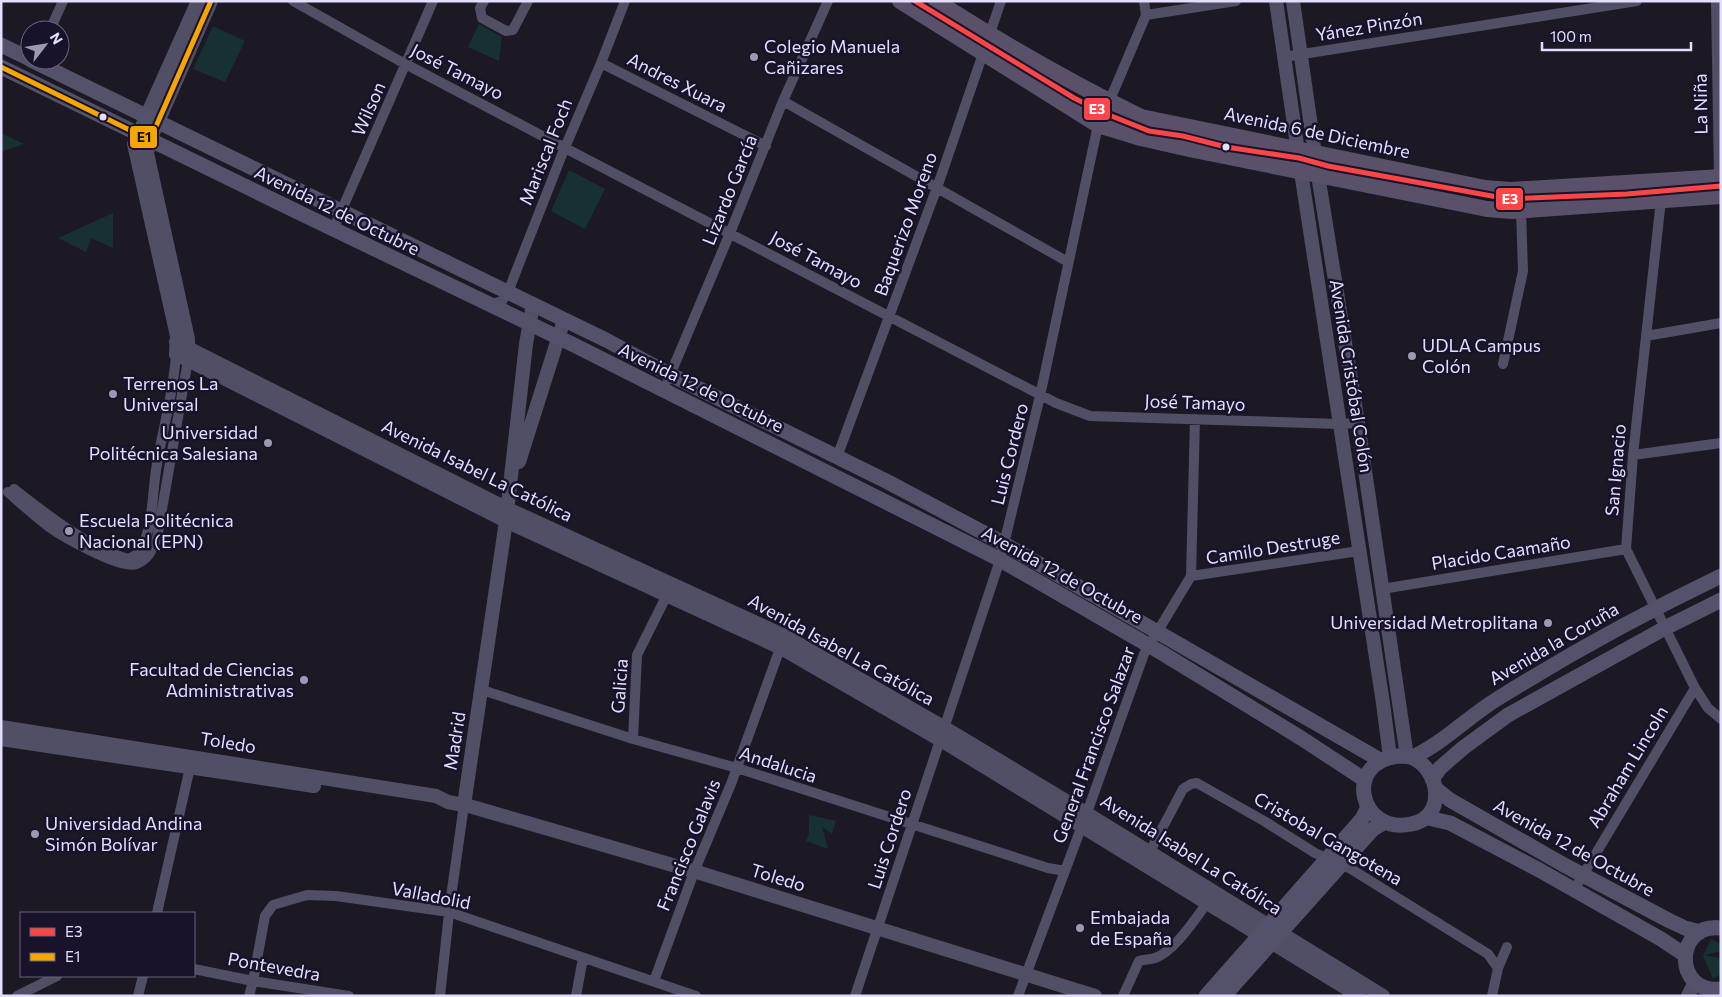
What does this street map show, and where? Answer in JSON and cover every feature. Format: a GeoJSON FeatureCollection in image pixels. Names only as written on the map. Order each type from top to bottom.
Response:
{"type":"FeatureCollection","features":[{"type":"Feature","properties":{"kind":"main road"},"geometry":{"type":"LineString","coordinates":[[900,1],[1098,125],[1174,146],[1487,209],[1521,210],[1721,196]]}},
{"type":"Feature","properties":{"kind":"main road","name":"Avenida 6 de Diciembre"},"geometry":{"type":"LineString","coordinates":[[936,1],[990,35],[1109,102],[1141,117],[1485,188],[1511,190],[1720,177]]}},
{"type":"Feature","properties":{"kind":"main road","name":"Avenida 12 de Octubre"},"geometry":{"type":"LineString","coordinates":[[1,45],[20,54]]}},
{"type":"Feature","properties":{"kind":"main road","name":"Avenida 12 de Octubre"},"geometry":{"type":"LineString","coordinates":[[1,66],[333,230],[558,338],[835,475],[1000,560],[1148,645],[1301,738],[1365,780]]}},
{"type":"Feature","properties":{"kind":"main road","name":"Avenida 12 de Octubre"},"geometry":{"type":"LineString","coordinates":[[54,70],[533,304],[837,457],[1004,544],[1158,631],[1359,749],[1385,758]]}},
{"type":"Feature","properties":{"kind":"main road","name":"Avenida la Coruña"},"geometry":{"type":"LineString","coordinates":[[1410,757],[1426,751],[1495,700],[1573,654],[1656,607],[1721,576]]}},
{"type":"Feature","properties":{"kind":"main road"},"geometry":{"type":"LineString","coordinates":[[1434,783],[1440,768],[1463,748],[1502,720],[1584,672],[1721,600]]}},
{"type":"Feature","properties":{"kind":"main road"},"geometry":{"type":"LineString","coordinates":[[1573,654],[1584,672]]}},
{"type":"Feature","properties":{"kind":"main road"},"geometry":{"type":"LineString","coordinates":[[1410,757],[1427,770],[1434,783],[1436,802],[1434,810],[1428,818],[1414,824],[1395,826],[1372,813],[1368,807],[1364,796],[1365,780],[1372,766],[1385,758],[1410,757]]}},
{"type":"Feature","properties":{"kind":"main road","name":"Avenida 12 de Octubre"},"geometry":{"type":"LineString","coordinates":[[1434,783],[1450,800],[1582,874],[1684,928],[1700,932]]}},
{"type":"Feature","properties":{"kind":"main road"},"geometry":{"type":"LineString","coordinates":[[1224,996],[1326,858],[1362,819],[1368,807]]}},
{"type":"Feature","properties":{"kind":"main road","name":"Avenida 12 de Octubre"},"geometry":{"type":"LineString","coordinates":[[1428,818],[1450,823],[1574,890],[1661,939],[1685,955]]}},
{"type":"Feature","properties":{"kind":"main road"},"geometry":{"type":"LineString","coordinates":[[1206,996],[1342,864],[1373,829],[1385,822]]}},
{"type":"Feature","properties":{"kind":"main road"},"geometry":{"type":"LineString","coordinates":[[1714,991],[1695,982],[1685,965],[1685,955],[1691,940],[1700,932],[1712,928],[1721,928]]}},
{"type":"Feature","properties":{"kind":"street"},"geometry":{"type":"LineString","coordinates":[[54,20],[63,1]]}},
{"type":"Feature","properties":{"kind":"street"},"geometry":{"type":"LineString","coordinates":[[13,493],[68,530],[102,548],[127,559],[141,556],[149,524],[157,466],[174,380],[182,351],[136,161],[134,144],[144,137],[198,1]]}},
{"type":"Feature","properties":{"kind":"street"},"geometry":{"type":"LineString","coordinates":[[152,118],[211,1]]}},
{"type":"Feature","properties":{"kind":"street","name":"José Tamayo"},"geometry":{"type":"LineString","coordinates":[[292,1],[565,148],[1040,396],[1090,416],[1340,424],[1358,422]]}},
{"type":"Feature","properties":{"kind":"street","name":"Wilson"},"geometry":{"type":"LineString","coordinates":[[333,230],[433,1]]}},
{"type":"Feature","properties":{"kind":"street"},"geometry":{"type":"LineString","coordinates":[[484,1],[480,8],[482,18],[506,32],[513,30],[528,1]]}},
{"type":"Feature","properties":{"kind":"street","name":"Mariscal Foch"},"geometry":{"type":"LineString","coordinates":[[508,292],[625,1]]}},
{"type":"Feature","properties":{"kind":"street","name":"Lizardo García"},"geometry":{"type":"LineString","coordinates":[[663,390],[730,233],[783,101],[828,1]]}},
{"type":"Feature","properties":{"kind":"street","name":"Baquerizo Moreno"},"geometry":{"type":"LineString","coordinates":[[837,457],[936,188],[1001,1]]}},
{"type":"Feature","properties":{"kind":"street"},"geometry":{"type":"LineString","coordinates":[[1144,1],[1146,15],[1236,1]]}},
{"type":"Feature","properties":{"kind":"street","name":"Avenida Cristóbal Colón"},"geometry":{"type":"LineString","coordinates":[[1276,1],[1383,703],[1385,758]]}},
{"type":"Feature","properties":{"kind":"street","name":"Avenida Cristóbal Colón"},"geometry":{"type":"LineString","coordinates":[[1294,1],[1314,153],[1410,757]]}},
{"type":"Feature","properties":{"kind":"street","name":"Yánez Pinzón"},"geometry":{"type":"LineString","coordinates":[[1284,57],[1637,1]]}},
{"type":"Feature","properties":{"kind":"street","name":"La Niña"},"geometry":{"type":"LineString","coordinates":[[1716,1],[1720,177]]}},
{"type":"Feature","properties":{"kind":"street","name":"Luis Cordero"},"geometry":{"type":"LineString","coordinates":[[855,996],[1000,560],[1040,396],[1098,125],[1146,15]]}},
{"type":"Feature","properties":{"kind":"street","name":"Andres Xuara"},"geometry":{"type":"LineString","coordinates":[[601,63],[766,146]]}},
{"type":"Feature","properties":{"kind":"street"},"geometry":{"type":"LineString","coordinates":[[783,101],[1068,262]]}},
{"type":"Feature","properties":{"kind":"street","name":"San Ignacio"},"geometry":{"type":"LineString","coordinates":[[1626,549],[1633,455],[1661,200]]}},
{"type":"Feature","properties":{"kind":"street"},"geometry":{"type":"LineString","coordinates":[[1502,364],[1523,271],[1521,210]]}},
{"type":"Feature","properties":{"kind":"street"},"geometry":{"type":"LineString","coordinates":[[490,306],[502,301],[508,292]]}},
{"type":"Feature","properties":{"kind":"street","name":"Madrid"},"geometry":{"type":"LineString","coordinates":[[440,996],[449,912],[507,515],[528,324],[533,304]]}},
{"type":"Feature","properties":{"kind":"street","name":"Madrid"},"geometry":{"type":"LineString","coordinates":[[509,493],[564,320]]}},
{"type":"Feature","properties":{"kind":"street"},"geometry":{"type":"LineString","coordinates":[[1646,336],[1721,323]]}},
{"type":"Feature","properties":{"kind":"street","name":"Avenida Isabel La Católica"},"geometry":{"type":"LineString","coordinates":[[182,351],[507,515],[783,642],[1150,851],[1359,996]]}},
{"type":"Feature","properties":{"kind":"street","name":"General Francisco Salazar"},"geometry":{"type":"LineString","coordinates":[[1018,996],[1148,645],[1191,576],[1195,419]]}},
{"type":"Feature","properties":{"kind":"street"},"geometry":{"type":"LineString","coordinates":[[1633,455],[1721,443]]}},
{"type":"Feature","properties":{"kind":"street"},"geometry":{"type":"LineString","coordinates":[[1626,549],[1695,688],[1708,708],[1721,719]]}},
{"type":"Feature","properties":{"kind":"street","name":"Placido Caamaño"},"geometry":{"type":"LineString","coordinates":[[1382,590],[1626,549]]}},
{"type":"Feature","properties":{"kind":"street","name":"Camilo Destruge"},"geometry":{"type":"LineString","coordinates":[[1191,576],[1359,551]]}},
{"type":"Feature","properties":{"kind":"street","name":"Galicia"},"geometry":{"type":"LineString","coordinates":[[633,739],[637,655],[670,589]]}},
{"type":"Feature","properties":{"kind":"street","name":"Francisco Galavis"},"geometry":{"type":"LineString","coordinates":[[654,981],[694,872],[737,768],[783,642]]}},
{"type":"Feature","properties":{"kind":"street","name":"Abraham Lincoln"},"geometry":{"type":"LineString","coordinates":[[1574,890],[1695,688]]}},
{"type":"Feature","properties":{"kind":"street","name":"Andalucia"},"geometry":{"type":"LineString","coordinates":[[482,690],[633,739],[737,768],[1048,868],[1064,871]]}},
{"type":"Feature","properties":{"kind":"street","name":"Toledo"},"geometry":{"type":"LineString","coordinates":[[1,727],[436,804],[448,802],[464,805],[694,872],[1095,996]]}},
{"type":"Feature","properties":{"kind":"street","name":"Avenida Isabel La Católica"},"geometry":{"type":"LineString","coordinates":[[942,734],[1081,826],[1207,903],[1270,934],[1383,996]]}},
{"type":"Feature","properties":{"kind":"street","name":"Toledo"},"geometry":{"type":"LineString","coordinates":[[1,738],[191,762]]}},
{"type":"Feature","properties":{"kind":"street"},"geometry":{"type":"LineString","coordinates":[[157,912],[191,762]]}},
{"type":"Feature","properties":{"kind":"street","name":"Cristobal Gangotena"},"geometry":{"type":"LineString","coordinates":[[1143,864],[1182,789],[1197,783],[1326,858],[1342,864],[1488,954],[1498,968]]}},
{"type":"Feature","properties":{"kind":"street","name":"Valladolid"},"geometry":{"type":"LineString","coordinates":[[249,996],[265,916],[273,906],[307,896],[336,896],[449,912],[696,996]]}},
{"type":"Feature","properties":{"kind":"street"},"geometry":{"type":"LineString","coordinates":[[1123,996],[1140,961],[1154,959],[1164,953],[1174,944],[1207,903]]}},
{"type":"Feature","properties":{"kind":"street"},"geometry":{"type":"LineString","coordinates":[[1492,996],[1498,968],[1507,947]]}},
{"type":"Feature","properties":{"kind":"street"},"geometry":{"type":"LineString","coordinates":[[576,996],[583,958]]}},
{"type":"Feature","properties":{"kind":"street","name":"Pontevedra"},"geometry":{"type":"LineString","coordinates":[[195,969],[349,996]]}},
{"type":"Feature","properties":{"kind":"street"},"geometry":{"type":"LineString","coordinates":[[17,996],[55,977]]}},
{"type":"Feature","properties":{"kind":"street"},"geometry":{"type":"LineString","coordinates":[[138,996],[143,977]]}},
{"type":"Feature","properties":{"kind":"street"},"geometry":{"type":"LineString","coordinates":[[1688,996],[1695,982]]}},
{"type":"Feature","properties":{"kind":"green space"},"geometry":{"type":"Polygon","coordinates":[[[479,24],[502,37],[499,61],[468,47],[479,24]]]}},
{"type":"Feature","properties":{"kind":"green space"},"geometry":{"type":"Polygon","coordinates":[[[213,26],[245,41],[225,82],[193,69],[213,26]]]}},
{"type":"Feature","properties":{"kind":"green space"},"geometry":{"type":"Polygon","coordinates":[[[1,133],[24,144],[1,152],[1,133]]]}},
{"type":"Feature","properties":{"kind":"green space"},"geometry":{"type":"Polygon","coordinates":[[[569,170],[605,189],[585,229],[551,211],[569,170]]]}},
{"type":"Feature","properties":{"kind":"green space"},"geometry":{"type":"Polygon","coordinates":[[[113,213],[113,248],[91,238],[86,252],[58,238],[113,213]]]}},
{"type":"Feature","properties":{"kind":"green space"},"geometry":{"type":"Polygon","coordinates":[[[809,815],[836,821],[832,834],[822,827],[828,849],[806,841],[809,834],[809,815]]]}},
{"type":"Feature","properties":{"kind":"green space"},"geometry":{"type":"Polygon","coordinates":[[[1711,939],[1721,944],[1721,951],[1704,955],[1720,958],[1721,974],[1713,979],[1703,956],[1711,939]]]}},
{"type":"Feature","properties":{"kind":"transit line","name":"E1"},"geometry":{"type":"LineString","coordinates":[[1,67],[150,140],[211,1]]}},
{"type":"Feature","properties":{"kind":"transit line","name":"E3"},"geometry":{"type":"LineString","coordinates":[[915,1],[1074,98],[1104,113],[1149,131],[1508,199],[1627,194],[1721,186]]}},
{"type":"Feature","properties":{"kind":"place","name":"Colegio Manuela Cañizares"},"geometry":{"type":"Point","coordinates":[754,57]}},
{"type":"Feature","properties":{"kind":"place","name":"UDLA Campus Colón"},"geometry":{"type":"Point","coordinates":[1412,356]}},
{"type":"Feature","properties":{"kind":"place","name":"Terrenos La Universal"},"geometry":{"type":"Point","coordinates":[113,394]}},
{"type":"Feature","properties":{"kind":"place","name":"Universidad Politécnica Salesiana"},"geometry":{"type":"Point","coordinates":[268,443]}},
{"type":"Feature","properties":{"kind":"place","name":"Escuela Politécnica Nacional (EPN)"},"geometry":{"type":"Point","coordinates":[69,531]}},
{"type":"Feature","properties":{"kind":"place","name":"Universidad Metroplitana"},"geometry":{"type":"Point","coordinates":[1548,623]}},
{"type":"Feature","properties":{"kind":"place","name":"Facultad de Ciencias Administrativas"},"geometry":{"type":"Point","coordinates":[304,680]}},
{"type":"Feature","properties":{"kind":"place","name":"Universidad Andina Simón Bolívar"},"geometry":{"type":"Point","coordinates":[35,834]}},
{"type":"Feature","properties":{"kind":"place","name":"Embajada de España"},"geometry":{"type":"Point","coordinates":[1080,928]}}]}
